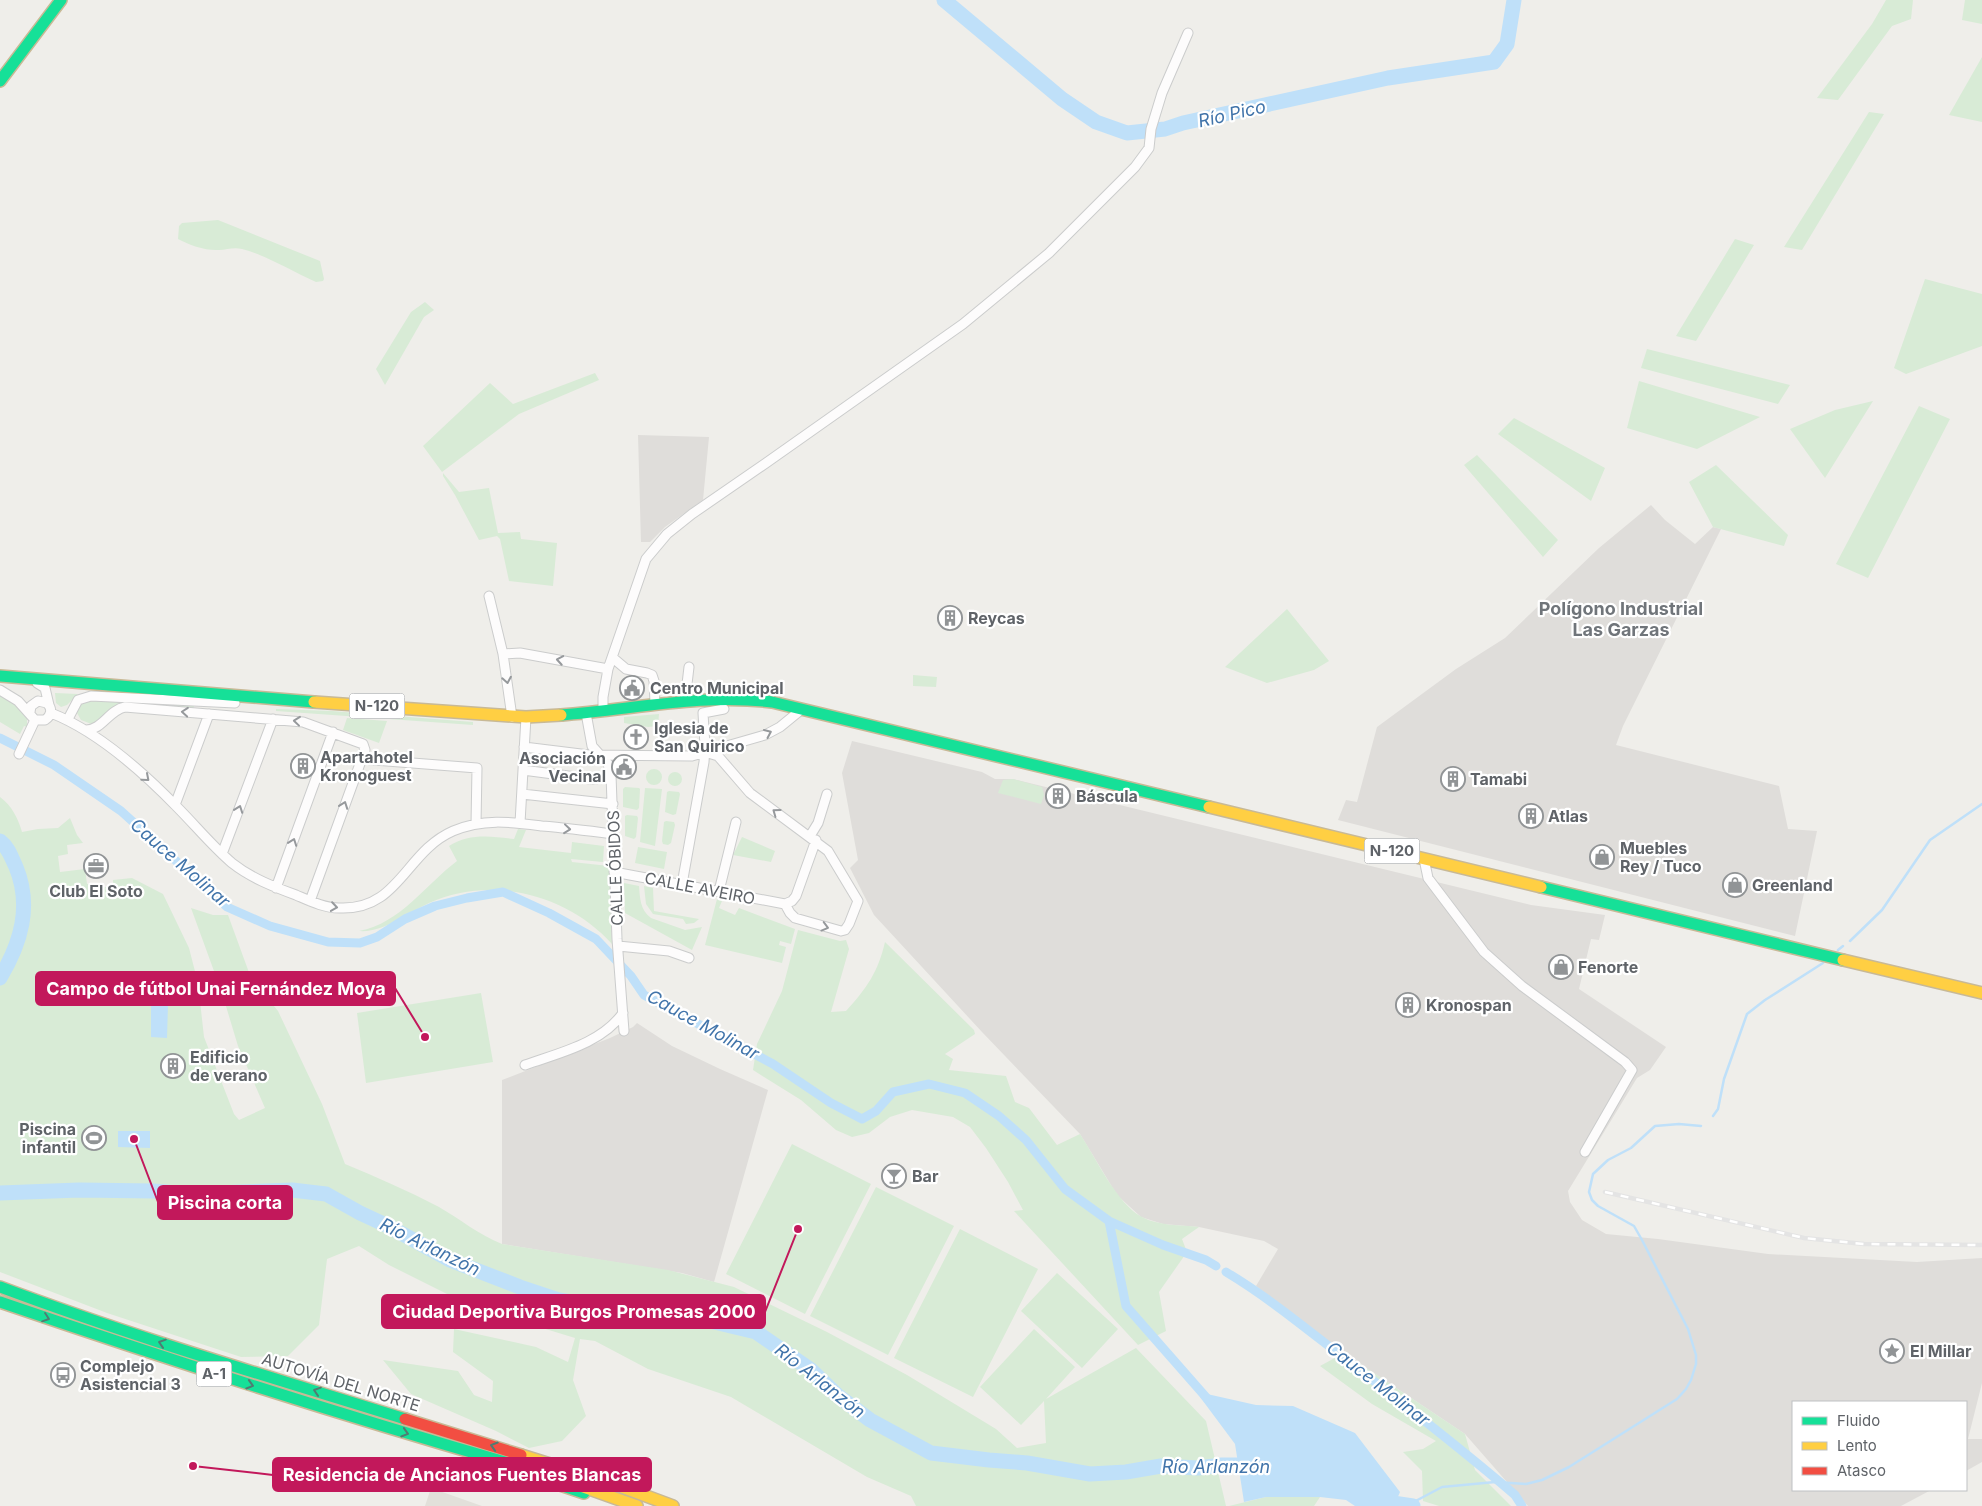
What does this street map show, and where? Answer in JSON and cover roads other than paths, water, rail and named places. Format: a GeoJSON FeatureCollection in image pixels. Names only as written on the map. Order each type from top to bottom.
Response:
{"type":"FeatureCollection","features":[{"type":"Feature","properties":{"kind":"highway"},"geometry":{"type":"LineString","coordinates":[[0,81],[61,0]]}},
{"type":"Feature","properties":{"kind":"highway","name":"N-120"},"geometry":{"type":"LineString","coordinates":[[0,678],[211,692],[241,697],[526,717],[655,704],[749,699],[803,709],[1982,993]]}},
{"type":"Feature","properties":{"kind":"highway","name":"N-120"},"geometry":{"type":"LineString","coordinates":[[0,684],[164,696],[220,699],[241,697]]}},
{"type":"Feature","properties":{"kind":"highway","name":"AUTOVÍA DEL NORTE"},"geometry":{"type":"LineString","coordinates":[[0,1287],[154,1340],[614,1484],[673,1506]]}},
{"type":"Feature","properties":{"kind":"highway","name":"AUTOVÍA DEL NORTE"},"geometry":{"type":"LineString","coordinates":[[0,1302],[154,1355],[430,1441]]}},
{"type":"Feature","properties":{"kind":"highway"},"geometry":{"type":"LineString","coordinates":[[430,1441],[558,1479],[637,1506]]}},
{"type":"Feature","properties":{"kind":"highway","name":"A-1"},"geometry":{"type":"LineString","coordinates":[[430,1441],[620,1506]]}},
{"type":"Feature","properties":{"kind":"street"},"geometry":{"type":"LineString","coordinates":[[603,710],[603,697],[608,669],[631,598],[646,559],[667,534],[692,514],[766,464],[963,324],[1049,253],[1136,167],[1149,148],[1151,129],[1162,93],[1188,33]]}},
{"type":"Feature","properties":{"kind":"street"},"geometry":{"type":"LineString","coordinates":[[489,596],[503,654],[512,716]]}},
{"type":"Feature","properties":{"kind":"street"},"geometry":{"type":"LineString","coordinates":[[503,654],[520,653],[608,669]]}},
{"type":"Feature","properties":{"kind":"street"},"geometry":{"type":"LineString","coordinates":[[613,658],[626,669],[652,675],[655,704]]}},
{"type":"Feature","properties":{"kind":"street"},"geometry":{"type":"LineString","coordinates":[[684,702],[689,667]]}},
{"type":"Feature","properties":{"kind":"street"},"geometry":{"type":"LineString","coordinates":[[0,678],[36,682],[45,688],[50,709],[45,720],[33,716],[18,701],[0,690]]}},
{"type":"Feature","properties":{"kind":"street"},"geometry":{"type":"LineString","coordinates":[[68,719],[78,700],[91,696],[281,706],[302,706],[313,702]]}},
{"type":"Feature","properties":{"kind":"street"},"geometry":{"type":"LineString","coordinates":[[19,754],[33,716],[31,706],[35,702],[44,701],[50,709],[86,730],[133,767],[175,805],[222,854],[244,872],[276,888],[310,901],[336,908],[355,908],[371,904],[389,890],[421,854],[435,842],[452,831],[476,824],[501,821],[613,834]]}},
{"type":"Feature","properties":{"kind":"street"},"geometry":{"type":"LineString","coordinates":[[86,730],[96,728],[117,710],[125,707],[303,722],[362,743],[364,746],[361,759],[310,901]]}},
{"type":"Feature","properties":{"kind":"street"},"geometry":{"type":"LineString","coordinates":[[682,884],[705,752],[703,712],[724,709]]}},
{"type":"Feature","properties":{"kind":"street"},"geometry":{"type":"LineString","coordinates":[[524,747],[599,755],[689,756],[765,735],[780,728],[803,709]]}},
{"type":"Feature","properties":{"kind":"street","name":"CALLE ÓBIDOS"},"geometry":{"type":"LineString","coordinates":[[586,712],[592,746],[608,764],[611,778],[614,872],[624,1031]]}},
{"type":"Feature","properties":{"kind":"street"},"geometry":{"type":"LineString","coordinates":[[175,805],[209,714]]}},
{"type":"Feature","properties":{"kind":"street"},"geometry":{"type":"LineString","coordinates":[[520,823],[526,717]]}},
{"type":"Feature","properties":{"kind":"street"},"geometry":{"type":"LineString","coordinates":[[222,854],[273,719]]}},
{"type":"Feature","properties":{"kind":"street"},"geometry":{"type":"LineString","coordinates":[[96,728],[96,738]]}},
{"type":"Feature","properties":{"kind":"street"},"geometry":{"type":"LineString","coordinates":[[276,888],[333,732]]}},
{"type":"Feature","properties":{"kind":"street"},"geometry":{"type":"LineString","coordinates":[[705,752],[718,756],[750,793],[813,838],[828,851],[858,901],[849,924],[845,930],[841,931],[799,920],[790,913],[785,904],[792,901],[798,894],[813,838],[827,794]]}},
{"type":"Feature","properties":{"kind":"street"},"geometry":{"type":"LineString","coordinates":[[361,759],[476,768],[476,824]]}},
{"type":"Feature","properties":{"kind":"street"},"geometry":{"type":"LineString","coordinates":[[523,770],[591,779],[611,778]]}},
{"type":"Feature","properties":{"kind":"street"},"geometry":{"type":"LineString","coordinates":[[522,794],[613,804]]}},
{"type":"Feature","properties":{"kind":"street"},"geometry":{"type":"LineString","coordinates":[[719,891],[736,822]]}},
{"type":"Feature","properties":{"kind":"street"},"geometry":{"type":"LineString","coordinates":[[1424,859],[1428,878],[1484,952],[1522,986],[1625,1062],[1632,1070],[1585,1152]]}},
{"type":"Feature","properties":{"kind":"street","name":"CALLE AVEIRO"},"geometry":{"type":"LineString","coordinates":[[614,872],[785,904]]}},
{"type":"Feature","properties":{"kind":"street"},"geometry":{"type":"LineString","coordinates":[[618,946],[669,951],[689,958]]}},
{"type":"Feature","properties":{"kind":"street"},"geometry":{"type":"LineString","coordinates":[[524,1065],[602,1035],[614,1025],[623,1013]]}},
{"type":"Feature","properties":{"kind":"water"},"geometry":{"type":"Polygon","coordinates":[[[151,1005],[168,1005],[167,1038],[151,1037],[151,1005]]]}},
{"type":"Feature","properties":{"kind":"water"},"geometry":{"type":"Polygon","coordinates":[[[118,1131],[150,1131],[150,1148],[118,1147],[118,1131]]]}},
{"type":"Feature","properties":{"kind":"water"},"geometry":{"type":"Polygon","coordinates":[[[1207,1394],[1256,1405],[1293,1406],[1355,1433],[1400,1492],[1394,1506],[1355,1506],[1346,1500],[1320,1497],[1266,1497],[1244,1502],[1235,1444],[1200,1397],[1207,1394]]]}},
{"type":"Feature","properties":{"kind":"waterway","name":"Río Pico"},"geometry":{"type":"LineString","coordinates":[[944,0],[1062,99],[1096,122],[1127,133],[1165,129],[1183,123],[1388,78],[1494,62],[1507,44],[1514,0]]}},
{"type":"Feature","properties":{"kind":"waterway","name":"Cauce Molinar"},"geometry":{"type":"LineString","coordinates":[[0,738],[54,765],[121,811],[227,907],[270,926],[328,942],[360,943],[377,937],[405,919],[435,906],[503,892],[549,913],[596,939],[631,976],[644,995],[773,1064],[831,1103],[862,1119],[876,1111],[893,1092],[929,1084],[965,1093],[999,1116],[1026,1140],[1065,1189],[1109,1221],[1163,1245],[1206,1260],[1216,1266]]}},
{"type":"Feature","properties":{"kind":"waterway"},"geometry":{"type":"LineString","coordinates":[[1850,941],[1882,910],[1930,840],[1982,804]]}},
{"type":"Feature","properties":{"kind":"waterway","name":"Río Arlanzón"},"geometry":{"type":"LineString","coordinates":[[0,841],[8,850],[16,867],[21,882],[24,910],[19,938],[0,978]]}},
{"type":"Feature","properties":{"kind":"waterway"},"geometry":{"type":"LineString","coordinates":[[1838,950],[1843,946]]}},
{"type":"Feature","properties":{"kind":"waterway"},"geometry":{"type":"LineString","coordinates":[[1713,1116],[1718,1109],[1724,1079],[1747,1014],[1765,1000],[1823,963]]}},
{"type":"Feature","properties":{"kind":"waterway"},"geometry":{"type":"LineString","coordinates":[[1408,1505],[1442,1487],[1495,1482],[1526,1484],[1542,1480],[1569,1467],[1677,1399],[1686,1389],[1696,1364],[1696,1355],[1688,1329],[1634,1226],[1598,1206],[1592,1200],[1589,1192],[1593,1174],[1608,1160],[1631,1148],[1655,1126],[1679,1124],[1701,1126]]}},
{"type":"Feature","properties":{"kind":"waterway","name":"Río Arlanzón"},"geometry":{"type":"LineString","coordinates":[[0,1193],[79,1190],[154,1191],[188,1194],[292,1190],[326,1194],[450,1260],[559,1300],[593,1306],[685,1315],[756,1332],[811,1370],[837,1395],[870,1420],[931,1453],[1027,1463],[1090,1474],[1126,1472],[1161,1466],[1198,1468],[1222,1465],[1259,1465]]}},
{"type":"Feature","properties":{"kind":"waterway"},"geometry":{"type":"LineString","coordinates":[[1109,1221],[1126,1306],[1212,1404]]}},
{"type":"Feature","properties":{"kind":"waterway","name":"Cauce Molinar"},"geometry":{"type":"LineString","coordinates":[[1226,1272],[1290,1316],[1434,1428],[1515,1495],[1522,1506]]}},
{"type":"Feature","properties":{"kind":"waterway","name":"Río Arlanzón"},"geometry":{"type":"LineString","coordinates":[[1376,1498],[1386,1502],[1413,1506]]}},
{"type":"Feature","properties":{"kind":"railway"},"geometry":{"type":"LineString","coordinates":[[1605,1192],[1804,1238],[1864,1244],[1982,1245]]}},
{"type":"Feature","properties":{"kind":"place","name":"Reycas"},"geometry":{"type":"Point","coordinates":[950,618]}},
{"type":"Feature","properties":{"kind":"place","name":"Centro Municipal"},"geometry":{"type":"Point","coordinates":[632,688]}},
{"type":"Feature","properties":{"kind":"place","name":"Iglesia de San Quirico"},"geometry":{"type":"Point","coordinates":[636,737]}},
{"type":"Feature","properties":{"kind":"place","name":"Apartahotel Kronoguest"},"geometry":{"type":"Point","coordinates":[303,766]}},
{"type":"Feature","properties":{"kind":"place","name":"Asociación Vecinal"},"geometry":{"type":"Point","coordinates":[624,767]}},
{"type":"Feature","properties":{"kind":"place","name":"Tamabi"},"geometry":{"type":"Point","coordinates":[1453,779]}},
{"type":"Feature","properties":{"kind":"place","name":"Báscula"},"geometry":{"type":"Point","coordinates":[1058,796]}},
{"type":"Feature","properties":{"kind":"place","name":"Atlas"},"geometry":{"type":"Point","coordinates":[1531,816]}},
{"type":"Feature","properties":{"kind":"place","name":"Muebles Rey / Tuco"},"geometry":{"type":"Point","coordinates":[1602,857]}},
{"type":"Feature","properties":{"kind":"place","name":"Club El Soto"},"geometry":{"type":"Point","coordinates":[96,866]}},
{"type":"Feature","properties":{"kind":"place","name":"Greenland"},"geometry":{"type":"Point","coordinates":[1735,885]}},
{"type":"Feature","properties":{"kind":"place","name":"Fenorte"},"geometry":{"type":"Point","coordinates":[1561,967]}},
{"type":"Feature","properties":{"kind":"place","name":"Kronospan"},"geometry":{"type":"Point","coordinates":[1408,1005]}},
{"type":"Feature","properties":{"kind":"place","name":"Campo de fútbol Unai Fernández Moya"},"geometry":{"type":"Point","coordinates":[425,1037]}},
{"type":"Feature","properties":{"kind":"place","name":"Edificio de verano"},"geometry":{"type":"Point","coordinates":[173,1066]}},
{"type":"Feature","properties":{"kind":"place","name":"Piscina infantil"},"geometry":{"type":"Point","coordinates":[94,1138]}},
{"type":"Feature","properties":{"kind":"place","name":"Piscina corta"},"geometry":{"type":"Point","coordinates":[134,1139]}},
{"type":"Feature","properties":{"kind":"place","name":"Bar"},"geometry":{"type":"Point","coordinates":[894,1176]}},
{"type":"Feature","properties":{"kind":"place","name":"Ciudad Deportiva Burgos Promesas 2000"},"geometry":{"type":"Point","coordinates":[798,1229]}},
{"type":"Feature","properties":{"kind":"place","name":"El Millar"},"geometry":{"type":"Point","coordinates":[1892,1351]}},
{"type":"Feature","properties":{"kind":"place","name":"Complejo Asistencial 3"},"geometry":{"type":"Point","coordinates":[63,1375]}},
{"type":"Feature","properties":{"kind":"place","name":"Residencia de Ancianos Fuentes Blancas"},"geometry":{"type":"Point","coordinates":[193,1466]}},
{"type":"Feature","properties":{"kind":"district","name":"Polígono Industrial Las Garzas"},"geometry":{"type":"Point","coordinates":[1621,619]}}]}
